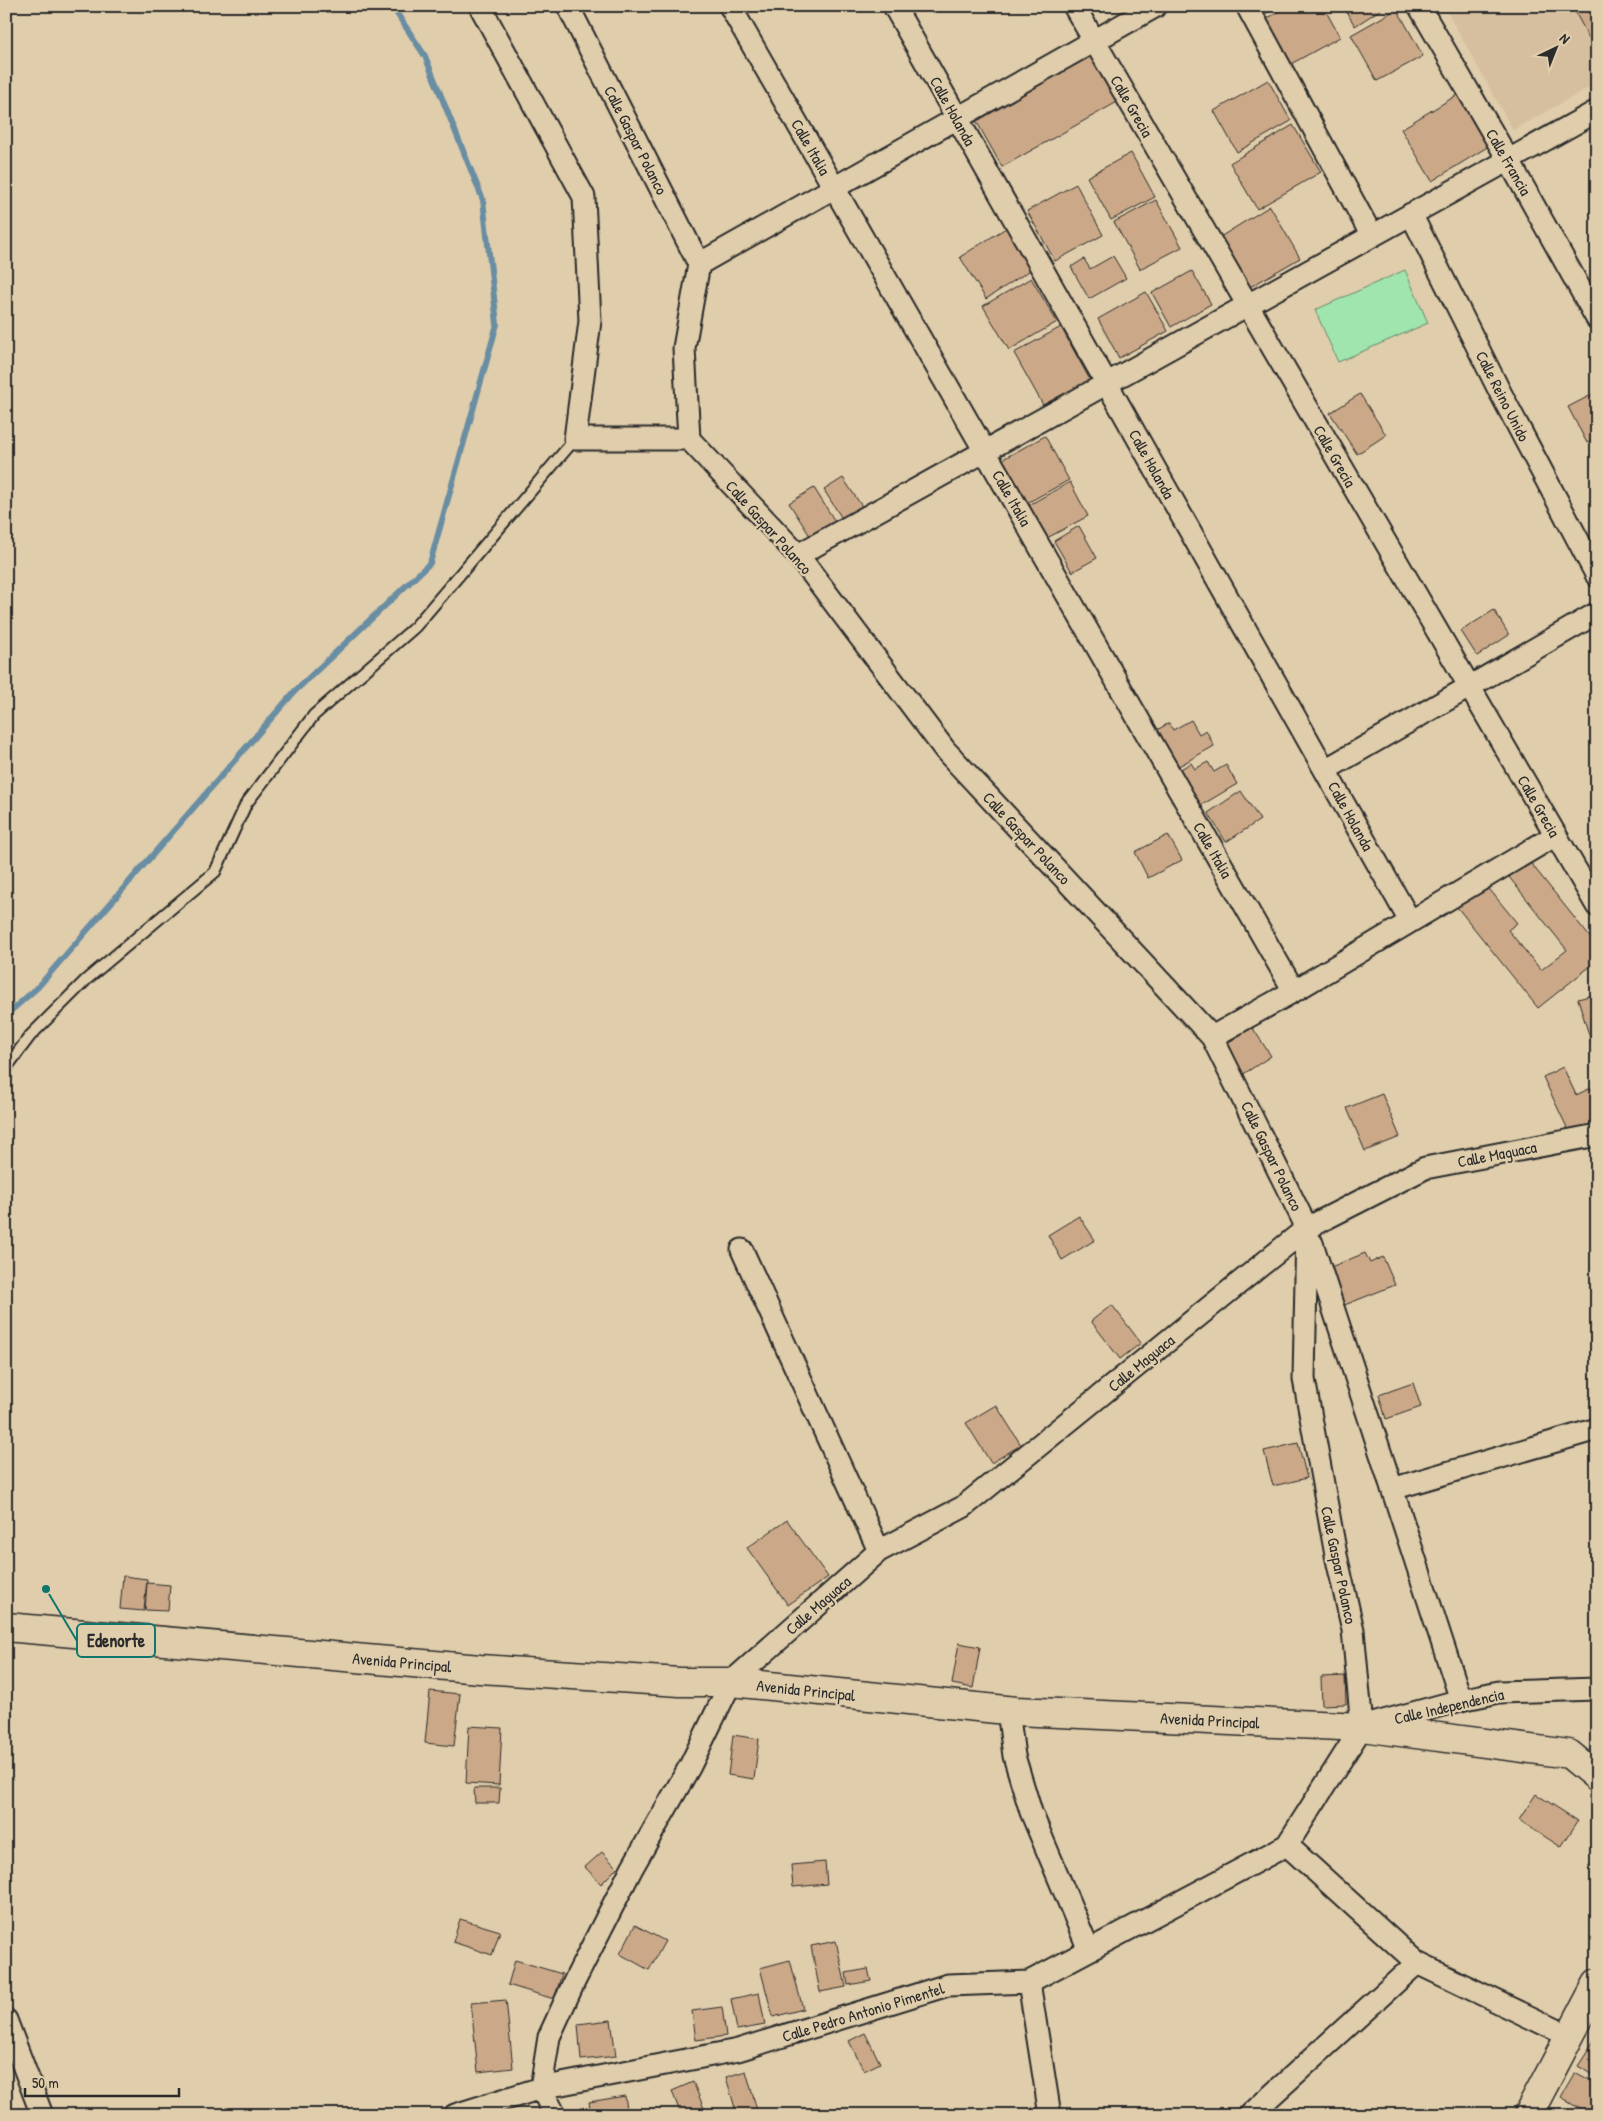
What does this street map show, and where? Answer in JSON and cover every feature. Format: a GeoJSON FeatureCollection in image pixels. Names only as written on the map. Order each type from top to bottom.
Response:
{"type":"FeatureCollection","features":[{"type":"Feature","properties":{"kind":"main road","name":"Avenida Principal"},"geometry":{"type":"LineString","coordinates":[[6,1627],[480,1669],[680,1682],[731,1682],[1008,1710],[1362,1728],[1569,1754],[1597,1777]]}},
{"type":"Feature","properties":{"kind":"main road"},"geometry":{"type":"LineString","coordinates":[[1528,2115],[1597,1984]]}},
{"type":"Feature","properties":{"kind":"street"},"geometry":{"type":"LineString","coordinates":[[480,6],[584,197],[590,322],[575,440],[690,439],[684,348],[699,264],[1156,6]]}},
{"type":"Feature","properties":{"kind":"street","name":"Calle Gaspar Polanco"},"geometry":{"type":"LineString","coordinates":[[568,6],[699,264]]}},
{"type":"Feature","properties":{"kind":"street","name":"Calle Italia"},"geometry":{"type":"LineString","coordinates":[[730,6],[1294,991]]}},
{"type":"Feature","properties":{"kind":"street","name":"Calle Holanda"},"geometry":{"type":"LineString","coordinates":[[894,6],[1410,921]]}},
{"type":"Feature","properties":{"kind":"street","name":"Calle Grecia"},"geometry":{"type":"LineString","coordinates":[[1074,6],[1597,906]]}},
{"type":"Feature","properties":{"kind":"street"},"geometry":{"type":"LineString","coordinates":[[1247,6],[1372,236]]}},
{"type":"Feature","properties":{"kind":"street","name":"Calle Francia"},"geometry":{"type":"LineString","coordinates":[[1419,6],[1509,161],[1597,319]]}},
{"type":"Feature","properties":{"kind":"street"},"geometry":{"type":"LineString","coordinates":[[798,555],[1597,111]]}},
{"type":"Feature","properties":{"kind":"street","name":"Calle Reino Unido"},"geometry":{"type":"LineString","coordinates":[[1412,214],[1500,392],[1597,576]]}},
{"type":"Feature","properties":{"kind":"street","name":"Calle Gaspar Polanco"},"geometry":{"type":"LineString","coordinates":[[690,439],[798,555],[945,750],[1212,1037],[1307,1228],[1304,1379],[1336,1555],[1353,1630],[1362,1728]]}},
{"type":"Feature","properties":{"kind":"street"},"geometry":{"type":"LineString","coordinates":[[1325,770],[1597,613]]}},
{"type":"Feature","properties":{"kind":"street"},"geometry":{"type":"LineString","coordinates":[[1212,1037],[1294,991],[1556,835]]}},
{"type":"Feature","properties":{"kind":"street","name":"Calle Maguaca"},"geometry":{"type":"LineString","coordinates":[[731,1682],[880,1551],[962,1507],[1307,1228],[1425,1168],[1597,1135]]}},
{"type":"Feature","properties":{"kind":"street"},"geometry":{"type":"LineString","coordinates":[[1307,1228],[1461,1700]]}},
{"type":"Feature","properties":{"kind":"street"},"geometry":{"type":"LineString","coordinates":[[742,1250],[880,1551]]}},
{"type":"Feature","properties":{"kind":"street"},"geometry":{"type":"LineString","coordinates":[[1392,1489],[1597,1429]]}},
{"type":"Feature","properties":{"kind":"street"},"geometry":{"type":"LineString","coordinates":[[555,2115],[541,2088],[549,2036],[632,1868],[690,1766],[731,1682]]}},
{"type":"Feature","properties":{"kind":"street","name":"Calle Independencia"},"geometry":{"type":"LineString","coordinates":[[1362,1728],[1461,1700],[1499,1692],[1597,1689]]}},
{"type":"Feature","properties":{"kind":"street"},"geometry":{"type":"LineString","coordinates":[[1008,1710],[1014,1756],[1031,1812],[1089,1950]]}},
{"type":"Feature","properties":{"kind":"street","name":"Calle Pedro Antonio Pimentel"},"geometry":{"type":"LineString","coordinates":[[455,2115],[541,2088],[738,2050],[948,1985],[1029,1982],[1287,1845],[1362,1728]]}},
{"type":"Feature","properties":{"kind":"street"},"geometry":{"type":"LineString","coordinates":[[1287,1845],[1417,1963],[1569,2036]]}},
{"type":"Feature","properties":{"kind":"street"},"geometry":{"type":"LineString","coordinates":[[1250,2115],[1417,1963]]}},
{"type":"Feature","properties":{"kind":"street"},"geometry":{"type":"LineString","coordinates":[[1029,1982],[1050,2115]]}},
{"type":"Feature","properties":{"kind":"street"},"geometry":{"type":"LineString","coordinates":[[6,2020],[42,2115]]}},
{"type":"Feature","properties":{"kind":"lane"},"geometry":{"type":"LineString","coordinates":[[6,1068],[30,1036],[87,979],[215,872],[246,804],[314,715],[415,627],[575,440]]}},
{"type":"Feature","properties":{"kind":"shaded area"},"geometry":{"type":"Polygon","coordinates":[[[1444,6],[1597,6],[1597,83],[1513,130],[1444,6]]]}},
{"type":"Feature","properties":{"kind":"green space"},"geometry":{"type":"Polygon","coordinates":[[[1405,270],[1428,323],[1338,362],[1315,310],[1405,270]]]}},
{"type":"Feature","properties":{"kind":"building"},"geometry":{"type":"Polygon","coordinates":[[[1261,6],[1279,6],[1265,14],[1261,6]]]}},
{"type":"Feature","properties":{"kind":"building"},"geometry":{"type":"Polygon","coordinates":[[[1289,6],[1323,6],[1340,37],[1291,64],[1266,19],[1289,6]]]}},
{"type":"Feature","properties":{"kind":"building"},"geometry":{"type":"Polygon","coordinates":[[[1343,6],[1386,6],[1355,26],[1343,6]]]}},
{"type":"Feature","properties":{"kind":"building"},"geometry":{"type":"Polygon","coordinates":[[[1572,6],[1597,6],[1597,53],[1572,6]]]}},
{"type":"Feature","properties":{"kind":"building"},"geometry":{"type":"Polygon","coordinates":[[[1397,9],[1423,56],[1377,81],[1351,35],[1397,9]]]}},
{"type":"Feature","properties":{"kind":"building"},"geometry":{"type":"Polygon","coordinates":[[[1091,51],[1119,101],[1002,167],[974,117],[1091,51]]]}},
{"type":"Feature","properties":{"kind":"building"},"geometry":{"type":"Polygon","coordinates":[[[1268,80],[1291,121],[1237,152],[1214,111],[1268,80]]]}},
{"type":"Feature","properties":{"kind":"building"},"geometry":{"type":"Polygon","coordinates":[[[1457,95],[1489,146],[1432,181],[1401,129],[1457,95]]]}},
{"type":"Feature","properties":{"kind":"building"},"geometry":{"type":"Polygon","coordinates":[[[1293,125],[1321,172],[1257,209],[1230,163],[1293,125]]]}},
{"type":"Feature","properties":{"kind":"building"},"geometry":{"type":"Polygon","coordinates":[[[1131,153],[1155,197],[1111,220],[1087,177],[1131,153]]]}},
{"type":"Feature","properties":{"kind":"building"},"geometry":{"type":"Polygon","coordinates":[[[1076,184],[1103,235],[1055,261],[1027,211],[1076,184]]]}},
{"type":"Feature","properties":{"kind":"building"},"geometry":{"type":"Polygon","coordinates":[[[1156,200],[1182,247],[1140,269],[1114,222],[1156,200]]]}},
{"type":"Feature","properties":{"kind":"building"},"geometry":{"type":"Polygon","coordinates":[[[1270,206],[1300,258],[1250,287],[1220,237],[1270,206]]]}},
{"type":"Feature","properties":{"kind":"building"},"geometry":{"type":"Polygon","coordinates":[[[1006,228],[1032,269],[986,299],[960,257],[1006,228]]]}},
{"type":"Feature","properties":{"kind":"building"},"geometry":{"type":"Polygon","coordinates":[[[1113,256],[1126,278],[1089,299],[1071,267],[1084,259],[1090,269],[1113,256]]]}},
{"type":"Feature","properties":{"kind":"building"},"geometry":{"type":"Polygon","coordinates":[[[1192,271],[1211,304],[1171,327],[1152,293],[1192,271]]]}},
{"type":"Feature","properties":{"kind":"building"},"geometry":{"type":"Polygon","coordinates":[[[1031,278],[1057,322],[1009,350],[983,306],[1031,278]]]}},
{"type":"Feature","properties":{"kind":"building"},"geometry":{"type":"Polygon","coordinates":[[[1146,292],[1168,331],[1119,358],[1098,319],[1146,292]]]}},
{"type":"Feature","properties":{"kind":"building"},"geometry":{"type":"Polygon","coordinates":[[[1061,327],[1090,380],[1043,405],[1014,353],[1061,327]]]}},
{"type":"Feature","properties":{"kind":"building"},"geometry":{"type":"Polygon","coordinates":[[[1597,392],[1597,438],[1587,443],[1568,407],[1597,392]]]}},
{"type":"Feature","properties":{"kind":"building"},"geometry":{"type":"Polygon","coordinates":[[[1360,394],[1386,435],[1357,454],[1330,413],[1360,394]]]}},
{"type":"Feature","properties":{"kind":"building"},"geometry":{"type":"Polygon","coordinates":[[[1045,436],[1069,480],[1027,503],[1003,459],[1045,436]]]}},
{"type":"Feature","properties":{"kind":"building"},"geometry":{"type":"Polygon","coordinates":[[[843,478],[863,508],[843,520],[824,490],[843,478]]]}},
{"type":"Feature","properties":{"kind":"building"},"geometry":{"type":"Polygon","coordinates":[[[1070,482],[1088,516],[1047,538],[1029,505],[1070,482]]]}},
{"type":"Feature","properties":{"kind":"building"},"geometry":{"type":"Polygon","coordinates":[[[814,488],[836,523],[812,539],[789,503],[814,488]]]}},
{"type":"Feature","properties":{"kind":"building"},"geometry":{"type":"Polygon","coordinates":[[[1079,526],[1097,558],[1072,572],[1054,541],[1079,526]]]}},
{"type":"Feature","properties":{"kind":"building"},"geometry":{"type":"Polygon","coordinates":[[[1494,610],[1509,635],[1477,656],[1461,631],[1494,610]]]}},
{"type":"Feature","properties":{"kind":"building"},"geometry":{"type":"Polygon","coordinates":[[[1191,720],[1199,734],[1206,730],[1214,746],[1177,767],[1157,730],[1169,723],[1173,730],[1191,720]]]}},
{"type":"Feature","properties":{"kind":"building"},"geometry":{"type":"Polygon","coordinates":[[[1208,762],[1214,772],[1226,765],[1237,784],[1200,806],[1179,770],[1191,763],[1195,769],[1208,762]]]}},
{"type":"Feature","properties":{"kind":"building"},"geometry":{"type":"Polygon","coordinates":[[[1241,791],[1260,820],[1226,842],[1208,813],[1241,791]]]}},
{"type":"Feature","properties":{"kind":"building"},"geometry":{"type":"Polygon","coordinates":[[[1168,835],[1182,860],[1148,878],[1135,852],[1168,835]]]}},
{"type":"Feature","properties":{"kind":"building"},"geometry":{"type":"Polygon","coordinates":[[[1529,861],[1597,946],[1597,961],[1538,1008],[1457,907],[1486,885],[1517,923],[1508,930],[1541,970],[1567,950],[1509,877],[1529,861]]]}},
{"type":"Feature","properties":{"kind":"building"},"geometry":{"type":"Polygon","coordinates":[[[1597,994],[1597,1050],[1594,1051],[1578,999],[1597,994]]]}},
{"type":"Feature","properties":{"kind":"building"},"geometry":{"type":"Polygon","coordinates":[[[1252,1027],[1271,1056],[1239,1077],[1220,1048],[1252,1027]]]}},
{"type":"Feature","properties":{"kind":"building"},"geometry":{"type":"Polygon","coordinates":[[[1563,1067],[1576,1095],[1591,1088],[1597,1101],[1597,1126],[1572,1138],[1543,1077],[1563,1067]]]}},
{"type":"Feature","properties":{"kind":"building"},"geometry":{"type":"Polygon","coordinates":[[[1382,1094],[1400,1137],[1365,1151],[1347,1108],[1382,1094]]]}},
{"type":"Feature","properties":{"kind":"building"},"geometry":{"type":"Polygon","coordinates":[[[1079,1216],[1095,1240],[1062,1260],[1048,1235],[1079,1216]]]}},
{"type":"Feature","properties":{"kind":"building"},"geometry":{"type":"Polygon","coordinates":[[[1365,1253],[1370,1263],[1383,1257],[1395,1285],[1342,1306],[1326,1269],[1365,1253]]]}},
{"type":"Feature","properties":{"kind":"building"},"geometry":{"type":"Polygon","coordinates":[[[1112,1305],[1141,1343],[1120,1359],[1091,1321],[1112,1305]]]}},
{"type":"Feature","properties":{"kind":"building"},"geometry":{"type":"Polygon","coordinates":[[[1413,1383],[1421,1407],[1386,1419],[1379,1395],[1413,1383]]]}},
{"type":"Feature","properties":{"kind":"building"},"geometry":{"type":"Polygon","coordinates":[[[996,1405],[1021,1445],[991,1463],[966,1423],[996,1405]]]}},
{"type":"Feature","properties":{"kind":"building"},"geometry":{"type":"Polygon","coordinates":[[[1298,1443],[1307,1478],[1273,1486],[1264,1451],[1298,1443]]]}},
{"type":"Feature","properties":{"kind":"building"},"geometry":{"type":"Polygon","coordinates":[[[787,1520],[828,1577],[788,1605],[747,1548],[787,1520]]]}},
{"type":"Feature","properties":{"kind":"building"},"geometry":{"type":"Polygon","coordinates":[[[123,1576],[147,1579],[144,1611],[120,1609],[123,1576]]]}},
{"type":"Feature","properties":{"kind":"building"},"geometry":{"type":"Polygon","coordinates":[[[147,1583],[170,1585],[168,1611],[145,1610],[147,1583]]]}},
{"type":"Feature","properties":{"kind":"building"},"geometry":{"type":"Polygon","coordinates":[[[959,1643],[980,1647],[973,1688],[952,1684],[959,1643]]]}},
{"type":"Feature","properties":{"kind":"building"},"geometry":{"type":"Polygon","coordinates":[[[1345,1676],[1346,1704],[1322,1705],[1321,1677],[1345,1676]]]}},
{"type":"Feature","properties":{"kind":"building"},"geometry":{"type":"Polygon","coordinates":[[[430,1691],[460,1694],[454,1746],[425,1743],[430,1691]]]}},
{"type":"Feature","properties":{"kind":"building"},"geometry":{"type":"Polygon","coordinates":[[[469,1726],[502,1728],[499,1785],[466,1783],[469,1726]]]}},
{"type":"Feature","properties":{"kind":"building"},"geometry":{"type":"Polygon","coordinates":[[[733,1735],[759,1739],[754,1779],[728,1775],[733,1735]]]}},
{"type":"Feature","properties":{"kind":"building"},"geometry":{"type":"Polygon","coordinates":[[[474,1788],[500,1788],[499,1803],[475,1803],[474,1788]]]}},
{"type":"Feature","properties":{"kind":"building"},"geometry":{"type":"Polygon","coordinates":[[[1536,1794],[1578,1821],[1561,1847],[1519,1820],[1536,1794]]]}},
{"type":"Feature","properties":{"kind":"building"},"geometry":{"type":"Polygon","coordinates":[[[602,1852],[617,1868],[601,1884],[585,1867],[602,1852]]]}},
{"type":"Feature","properties":{"kind":"building"},"geometry":{"type":"Polygon","coordinates":[[[825,1862],[827,1884],[793,1887],[791,1865],[825,1862]]]}},
{"type":"Feature","properties":{"kind":"building"},"geometry":{"type":"Polygon","coordinates":[[[460,1919],[500,1931],[492,1955],[453,1942],[460,1919]]]}},
{"type":"Feature","properties":{"kind":"building"},"geometry":{"type":"Polygon","coordinates":[[[635,1925],[665,1941],[649,1970],[620,1954],[635,1925]]]}},
{"type":"Feature","properties":{"kind":"building"},"geometry":{"type":"Polygon","coordinates":[[[836,1941],[846,1987],[820,1992],[811,1946],[836,1941]]]}},
{"type":"Feature","properties":{"kind":"building"},"geometry":{"type":"Polygon","coordinates":[[[515,1960],[562,1974],[554,1999],[508,1985],[515,1960]]]}},
{"type":"Feature","properties":{"kind":"building"},"geometry":{"type":"Polygon","coordinates":[[[790,1960],[803,2009],[773,2017],[760,1968],[790,1960]]]}},
{"type":"Feature","properties":{"kind":"building"},"geometry":{"type":"Polygon","coordinates":[[[868,1969],[871,1981],[848,1985],[846,1973],[868,1969]]]}},
{"type":"Feature","properties":{"kind":"building"},"geometry":{"type":"Polygon","coordinates":[[[759,1993],[765,2025],[737,2030],[731,1999],[759,1993]]]}},
{"type":"Feature","properties":{"kind":"building"},"geometry":{"type":"Polygon","coordinates":[[[506,2000],[513,2068],[478,2072],[471,2003],[506,2000]]]}},
{"type":"Feature","properties":{"kind":"building"},"geometry":{"type":"Polygon","coordinates":[[[722,2007],[726,2036],[696,2040],[692,2011],[722,2007]]]}},
{"type":"Feature","properties":{"kind":"building"},"geometry":{"type":"Polygon","coordinates":[[[611,2020],[616,2056],[581,2060],[578,2024],[611,2020]]]}},
{"type":"Feature","properties":{"kind":"building"},"geometry":{"type":"Polygon","coordinates":[[[865,2033],[880,2063],[864,2071],[849,2041],[865,2033]]]}},
{"type":"Feature","properties":{"kind":"building"},"geometry":{"type":"Polygon","coordinates":[[[1595,2040],[1597,2041],[1597,2078],[1578,2066],[1595,2040]]]}},
{"type":"Feature","properties":{"kind":"building"},"geometry":{"type":"Polygon","coordinates":[[[746,2071],[757,2110],[737,2115],[726,2077],[746,2071]]]}},
{"type":"Feature","properties":{"kind":"building"},"geometry":{"type":"Polygon","coordinates":[[[1575,2073],[1597,2085],[1597,2108],[1593,2115],[1561,2097],[1575,2073]]]}},
{"type":"Feature","properties":{"kind":"building"},"geometry":{"type":"Polygon","coordinates":[[[693,2082],[706,2113],[701,2115],[681,2115],[672,2091],[693,2082]]]}},
{"type":"Feature","properties":{"kind":"building"},"geometry":{"type":"Polygon","coordinates":[[[625,2096],[628,2115],[591,2115],[589,2102],[625,2096]]]}},
{"type":"Feature","properties":{"kind":"waterway"},"geometry":{"type":"LineString","coordinates":[[6,1015],[37,988],[295,691],[430,563],[497,324],[483,200],[425,56],[392,6]]}},
{"type":"Feature","properties":{"kind":"place","name":"Edenorte"},"geometry":{"type":"Point","coordinates":[46,1589]}}]}
